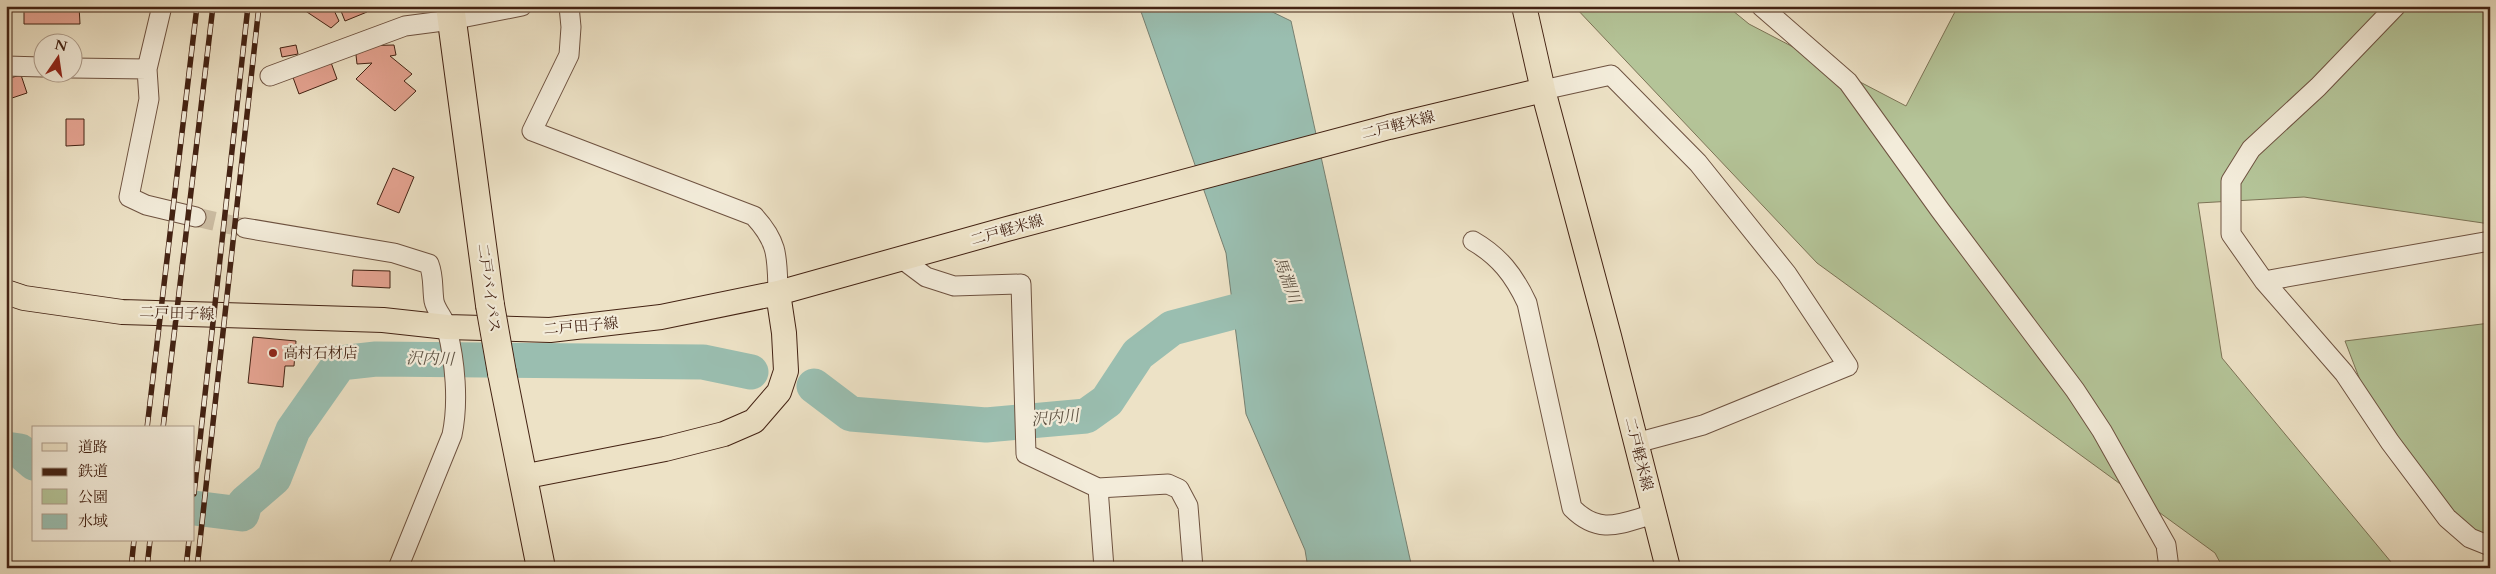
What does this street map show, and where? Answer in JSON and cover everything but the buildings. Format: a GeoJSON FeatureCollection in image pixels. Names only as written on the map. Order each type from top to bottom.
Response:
{"type":"FeatureCollection","features":[{"type":"Feature","properties":{"kind":"highway","name":"二戸バイパス"},"geometry":{"type":"LineString","coordinates":[[451,13],[490,305],[541,568]]}},
{"type":"Feature","properties":{"kind":"main road"},"geometry":{"type":"LineString","coordinates":[[1524,6],[1543,90]]}},
{"type":"Feature","properties":{"kind":"main road","name":"二戸軽米線"},"geometry":{"type":"LineString","coordinates":[[778,294],[1007,229],[1106,204],[1389,126],[1543,90],[1668,568]]}},
{"type":"Feature","properties":{"kind":"main road","name":"二戸田子線"},"geometry":{"type":"LineString","coordinates":[[6,292],[24,298],[122,312],[383,320],[447,327],[550,330],[662,317],[778,294]]}},
{"type":"Feature","properties":{"kind":"main road"},"geometry":{"type":"LineString","coordinates":[[522,477],[665,449],[724,434],[754,421],[779,392],[786,370],[784,333],[778,294]]}},
{"type":"Feature","properties":{"kind":"street"},"geometry":{"type":"LineString","coordinates":[[162,6],[147,69],[149,99],[129,198],[146,205],[196,217]]}},
{"type":"Feature","properties":{"kind":"street"},"geometry":{"type":"LineString","coordinates":[[270,76],[405,26],[451,13],[522,6]]}},
{"type":"Feature","properties":{"kind":"street"},"geometry":{"type":"LineString","coordinates":[[569,6],[571,27],[569,55],[532,131],[754,216],[766,230],[777,253],[778,294]]}},
{"type":"Feature","properties":{"kind":"street"},"geometry":{"type":"LineString","coordinates":[[1761,6],[1848,82],[1940,210],[2075,390],[2102,431],[2166,545],[2169,568]]}},
{"type":"Feature","properties":{"kind":"street"},"geometry":{"type":"LineString","coordinates":[[2396,6],[2318,87],[2251,149],[2231,181],[2231,234],[2264,281],[2344,374],[2390,442],[2447,518],[2470,538],[2490,546]]}},
{"type":"Feature","properties":{"kind":"street"},"geometry":{"type":"LineString","coordinates":[[6,66],[32,67]]}},
{"type":"Feature","properties":{"kind":"street"},"geometry":{"type":"LineString","coordinates":[[82,68],[147,69]]}},
{"type":"Feature","properties":{"kind":"street"},"geometry":{"type":"LineString","coordinates":[[1543,90],[1611,75],[1698,163],[1787,274],[1848,366],[1703,425],[1636,443]]}},
{"type":"Feature","properties":{"kind":"street"},"geometry":{"type":"LineString","coordinates":[[244,228],[394,253],[429,264],[434,275],[434,303],[447,327],[456,396],[456,416],[452,435],[398,568]]}},
{"type":"Feature","properties":{"kind":"street"},"geometry":{"type":"LineString","coordinates":[[1473,241],[1488,249],[1504,264],[1518,284],[1527,303],[1572,508],[1583,519],[1608,527],[1654,514]]}},
{"type":"Feature","properties":{"kind":"street"},"geometry":{"type":"LineString","coordinates":[[2264,281],[2490,242]]}},
{"type":"Feature","properties":{"kind":"street"},"geometry":{"type":"LineString","coordinates":[[902,259],[926,277],[954,286],[1021,284],[1026,454],[1098,488],[1168,484],[1179,489],[1188,506],[1193,568]]}},
{"type":"Feature","properties":{"kind":"street"},"geometry":{"type":"LineString","coordinates":[[1098,488],[1104,568]]}},
{"type":"Feature","properties":{"kind":"green space"},"geometry":{"type":"Polygon","coordinates":[[[1574,6],[1727,6],[1749,24],[1906,106],[1958,6],[2490,6],[2490,224],[2304,197],[2198,203],[2222,358],[2396,568],[2223,568],[2215,553],[1817,263],[1574,6]]]}},
{"type":"Feature","properties":{"kind":"green space"},"geometry":{"type":"Polygon","coordinates":[[[2490,323],[2490,548],[2383,440],[2345,341],[2490,323]]]}},
{"type":"Feature","properties":{"kind":"water","name":"馬淵川"},"geometry":{"type":"Polygon","coordinates":[[[1139,6],[1260,6],[1291,21],[1412,568],[1308,568],[1305,550],[1246,414],[1226,253],[1139,6]]]}},
{"type":"Feature","properties":{"kind":"waterway","name":"沢内川"},"geometry":{"type":"LineString","coordinates":[[814,386],[851,414],[986,425],[1086,416],[1107,401],[1138,354],[1172,328],[1279,300]]}},
{"type":"Feature","properties":{"kind":"waterway","name":"沢内川"},"geometry":{"type":"LineString","coordinates":[[195,508],[242,514],[245,503],[274,478],[293,430],[340,363],[376,359],[703,362],[751,372]]}},
{"type":"Feature","properties":{"kind":"waterway","name":"沢内川"},"geometry":{"type":"LineString","coordinates":[[6,449],[20,451],[32,461]]}},
{"type":"Feature","properties":{"kind":"tunnel"},"geometry":{"type":"LineString","coordinates":[[196,217],[245,228]]}},
{"type":"Feature","properties":{"kind":"railway"},"geometry":{"type":"LineString","coordinates":[[147,426],[197,6]]}},
{"type":"Feature","properties":{"kind":"railway"},"geometry":{"type":"LineString","coordinates":[[163,426],[213,6]]}},
{"type":"Feature","properties":{"kind":"railway"},"geometry":{"type":"LineString","coordinates":[[195,485],[248,6]]}},
{"type":"Feature","properties":{"kind":"railway"},"geometry":{"type":"LineString","coordinates":[[197,568],[259,6]]}},
{"type":"Feature","properties":{"kind":"railway"},"geometry":{"type":"LineString","coordinates":[[131,568],[134,542]]}},
{"type":"Feature","properties":{"kind":"railway"},"geometry":{"type":"LineString","coordinates":[[147,568],[150,542]]}},
{"type":"Feature","properties":{"kind":"railway"},"geometry":{"type":"LineString","coordinates":[[186,568],[189,542]]}},
{"type":"Feature","properties":{"kind":"place","name":"高村石材店"},"geometry":{"type":"Point","coordinates":[273,353]}}]}
